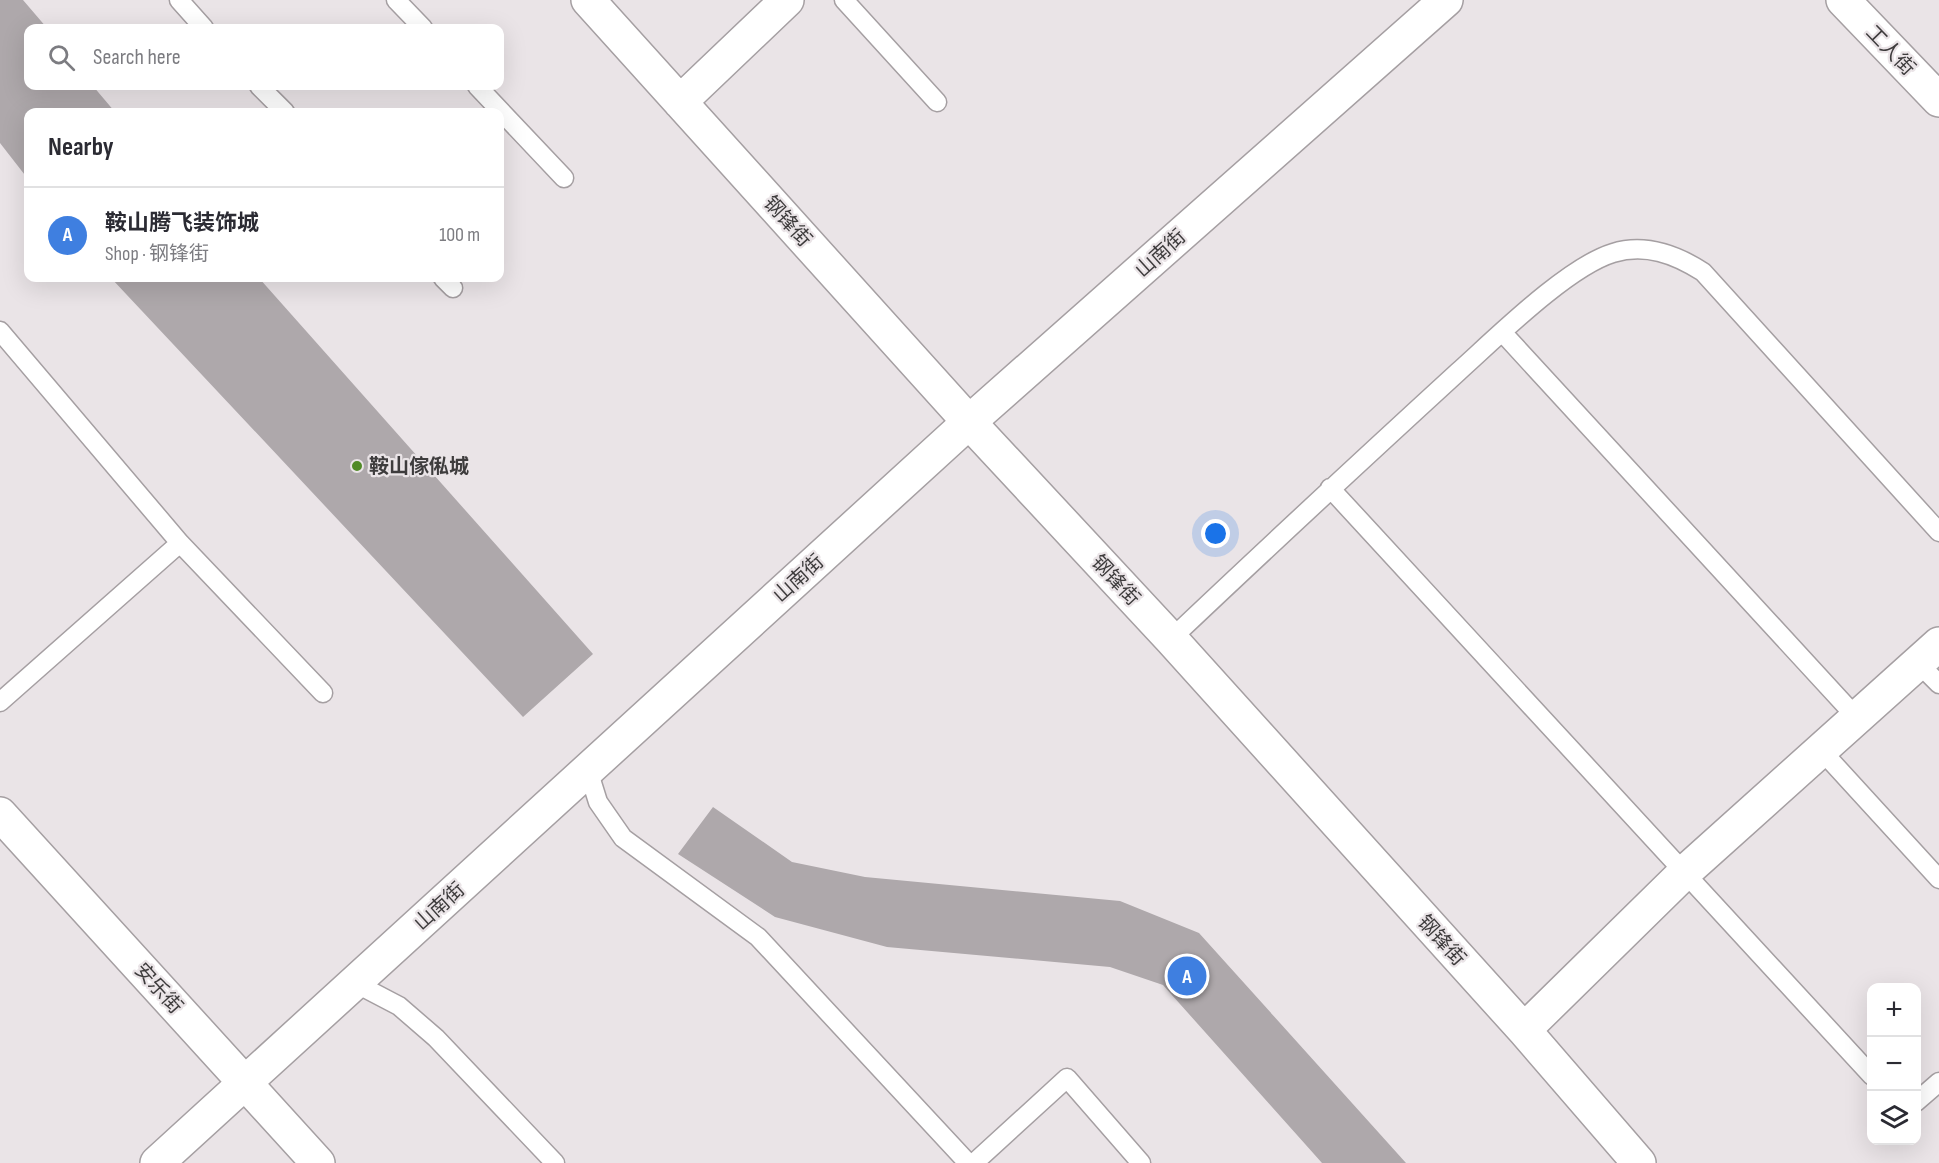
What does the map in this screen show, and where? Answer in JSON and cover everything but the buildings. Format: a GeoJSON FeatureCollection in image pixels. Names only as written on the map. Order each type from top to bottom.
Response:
{"type":"FeatureCollection","features":[{"type":"Feature","properties":{"kind":"street","name":"钢锋街"},"geometry":{"type":"LineString","coordinates":[[588,0],[969,422],[1171,639],[1524,1030],[1640,1163]]}},
{"type":"Feature","properties":{"kind":"street"},"geometry":{"type":"LineString","coordinates":[[680,102],[787,0]]}},
{"type":"Feature","properties":{"kind":"street","name":"山南街"},"geometry":{"type":"LineString","coordinates":[[157,1163],[969,422],[1446,0]]}},
{"type":"Feature","properties":{"kind":"street","name":"工人街"},"geometry":{"type":"LineString","coordinates":[[1843,0],[1939,100]]}},
{"type":"Feature","properties":{"kind":"street"},"geometry":{"type":"LineString","coordinates":[[1524,1030],[1685,872],[1821,750],[1857,718],[1932,664]]}},
{"type":"Feature","properties":{"kind":"street","name":"安乐街"},"geometry":{"type":"LineString","coordinates":[[0,814],[318,1163]]}},
{"type":"Feature","properties":{"kind":"lane"},"geometry":{"type":"LineString","coordinates":[[179,0],[200,24]]}},
{"type":"Feature","properties":{"kind":"lane"},"geometry":{"type":"LineString","coordinates":[[396,0],[419,24]]}},
{"type":"Feature","properties":{"kind":"lane"},"geometry":{"type":"LineString","coordinates":[[844,0],[937,102]]}},
{"type":"Feature","properties":{"kind":"lane"},"geometry":{"type":"LineString","coordinates":[[263,90],[281,108]]}},
{"type":"Feature","properties":{"kind":"lane"},"geometry":{"type":"LineString","coordinates":[[481,90],[498,108]]}},
{"type":"Feature","properties":{"kind":"lane"},"geometry":{"type":"LineString","coordinates":[[504,115],[564,178]]}},
{"type":"Feature","properties":{"kind":"lane"},"geometry":{"type":"LineString","coordinates":[[1171,639],[1330,488],[1502,332],[1568,279],[1611,254],[1635,248],[1681,258],[1703,272],[1939,532]]}},
{"type":"Feature","properties":{"kind":"lane"},"geometry":{"type":"LineString","coordinates":[[0,331],[180,543],[323,693]]}},
{"type":"Feature","properties":{"kind":"lane"},"geometry":{"type":"LineString","coordinates":[[1502,332],[1857,718]]}},
{"type":"Feature","properties":{"kind":"lane"},"geometry":{"type":"LineString","coordinates":[[1330,488],[1867,1071]]}},
{"type":"Feature","properties":{"kind":"lane"},"geometry":{"type":"LineString","coordinates":[[0,702],[180,543]]}},
{"type":"Feature","properties":{"kind":"lane"},"geometry":{"type":"LineString","coordinates":[[1821,750],[1939,879]]}},
{"type":"Feature","properties":{"kind":"lane"},"geometry":{"type":"LineString","coordinates":[[588,770],[598,802],[623,838],[758,938],[968,1163]]}},
{"type":"Feature","properties":{"kind":"lane"},"geometry":{"type":"LineString","coordinates":[[355,982],[399,1006],[436,1038],[555,1163]]}},
{"type":"Feature","properties":{"kind":"lane"},"geometry":{"type":"LineString","coordinates":[[974,1163],[1067,1078],[1141,1163]]}},
{"type":"Feature","properties":{"kind":"lane"},"geometry":{"type":"LineString","coordinates":[[1921,1098],[1939,1082]]}},
{"type":"Feature","properties":{"kind":"place","name":"鞍山傢俬城"},"geometry":{"type":"Point","coordinates":[357,466]}},
{"type":"Feature","properties":{"kind":"place","name":"鞍山腾飞装饰城"},"geometry":{"type":"Point","coordinates":[1187,976]}}]}
